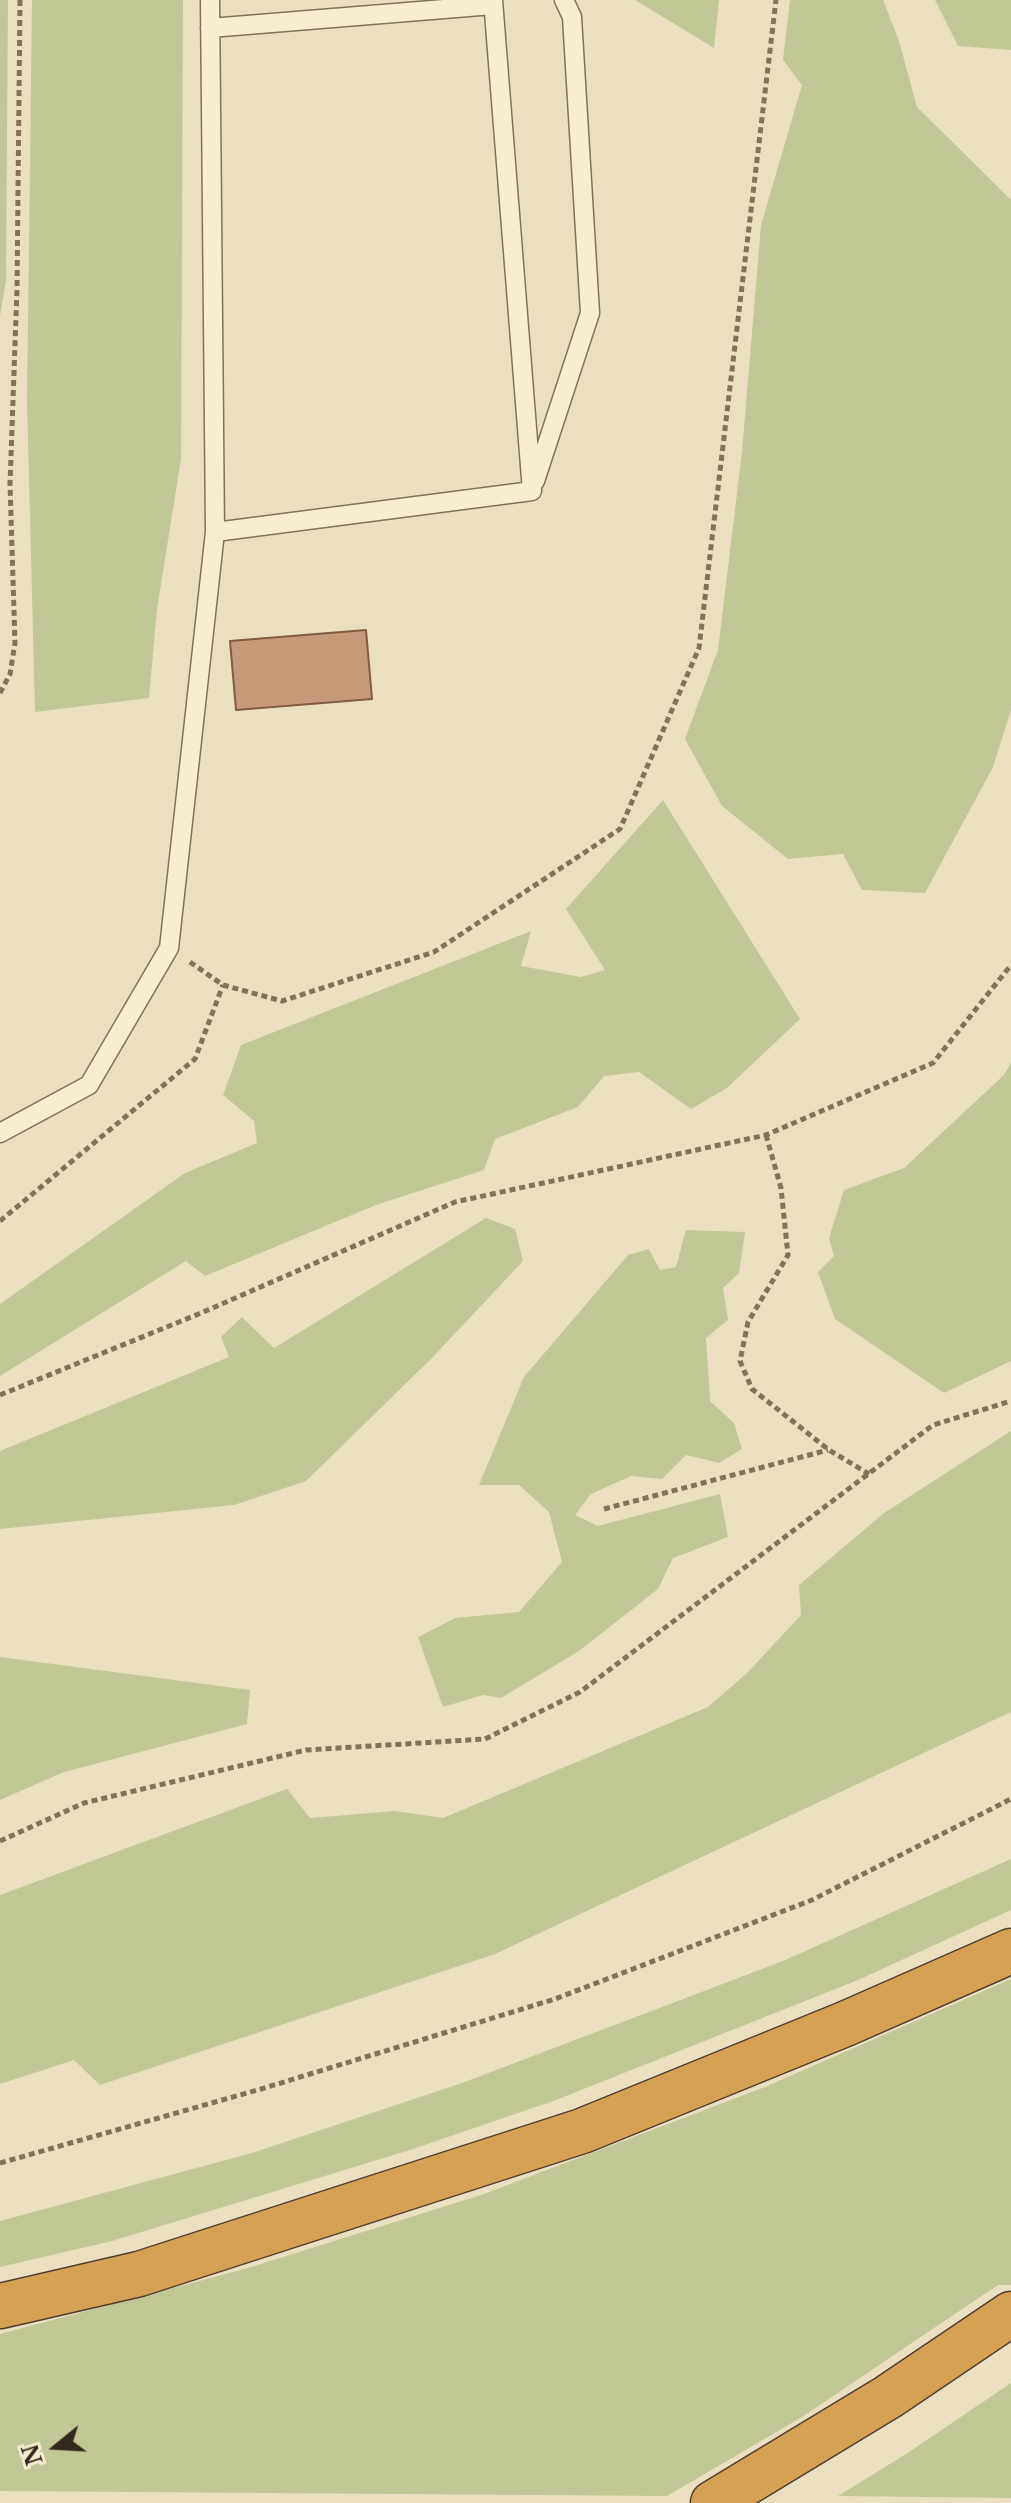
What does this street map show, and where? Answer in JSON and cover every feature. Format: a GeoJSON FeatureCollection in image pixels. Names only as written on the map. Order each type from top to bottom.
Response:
{"type":"FeatureCollection","features":[{"type":"Feature","properties":{"kind":"highway"},"geometry":{"type":"LineString","coordinates":[[0,2306],[139,2274],[582,2131],[845,2024],[1011,1951]]}},
{"type":"Feature","properties":{"kind":"highway"},"geometry":{"type":"LineString","coordinates":[[713,2503],[888,2397],[1011,2314]]}},
{"type":"Feature","properties":{"kind":"lane"},"geometry":{"type":"LineString","coordinates":[[0,1133],[89,1085],[169,948],[215,532],[210,0]]}},
{"type":"Feature","properties":{"kind":"lane"},"geometry":{"type":"LineString","coordinates":[[532,491],[590,313],[572,17],[564,0]]}},
{"type":"Feature","properties":{"kind":"lane"},"geometry":{"type":"LineString","coordinates":[[210,28],[493,3],[532,491]]}},
{"type":"Feature","properties":{"kind":"lane"},"geometry":{"type":"LineString","coordinates":[[215,532],[532,491]]}},
{"type":"Feature","properties":{"kind":"path"},"geometry":{"type":"LineString","coordinates":[[0,693],[10,674],[15,643],[10,484],[17,289],[20,0]]}},
{"type":"Feature","properties":{"kind":"path"},"geometry":{"type":"LineString","coordinates":[[169,948],[223,985],[282,1001],[434,952],[620,829],[699,648],[776,0]]}},
{"type":"Feature","properties":{"kind":"path"},"geometry":{"type":"LineString","coordinates":[[0,1395],[201,1313],[455,1202],[766,1135],[933,1063],[1011,965]]}},
{"type":"Feature","properties":{"kind":"path"},"geometry":{"type":"LineString","coordinates":[[0,1221],[195,1059],[223,985]]}},
{"type":"Feature","properties":{"kind":"path"},"geometry":{"type":"LineString","coordinates":[[766,1135],[781,1188],[788,1255],[748,1322],[740,1361],[752,1389],[829,1450],[869,1474]]}},
{"type":"Feature","properties":{"kind":"path"},"geometry":{"type":"LineString","coordinates":[[0,1841],[84,1803],[306,1750],[485,1739],[580,1692],[933,1425],[1011,1401]]}},
{"type":"Feature","properties":{"kind":"path"},"geometry":{"type":"LineString","coordinates":[[604,1509],[829,1450]]}},
{"type":"Feature","properties":{"kind":"path"},"geometry":{"type":"LineString","coordinates":[[0,2163],[261,2089],[555,1999],[812,1900],[1011,1799]]}},
{"type":"Feature","properties":{"kind":"green space"},"geometry":{"type":"Polygon","coordinates":[[[0,0],[8,0],[6,280],[0,316],[0,0]]]}},
{"type":"Feature","properties":{"kind":"green space"},"geometry":{"type":"Polygon","coordinates":[[[32,0],[183,0],[181,459],[157,609],[149,698],[35,712],[27,401],[32,0]]]}},
{"type":"Feature","properties":{"kind":"green space"},"geometry":{"type":"Polygon","coordinates":[[[635,0],[719,0],[714,48],[635,0]]]}},
{"type":"Feature","properties":{"kind":"green space"},"geometry":{"type":"Polygon","coordinates":[[[790,0],[883,0],[899,41],[917,107],[1011,200],[1011,710],[993,767],[925,893],[862,890],[843,854],[788,859],[722,806],[685,739],[718,650],[742,452],[761,225],[802,85],[783,60],[790,0]]]}},
{"type":"Feature","properties":{"kind":"green space"},"geometry":{"type":"Polygon","coordinates":[[[935,0],[1011,0],[1011,50],[958,46],[935,0]]]}},
{"type":"Feature","properties":{"kind":"green space"},"geometry":{"type":"Polygon","coordinates":[[[663,800],[800,1019],[727,1088],[691,1109],[639,1072],[604,1076],[578,1107],[495,1139],[484,1170],[376,1205],[205,1276],[186,1261],[0,1376],[0,1304],[185,1173],[257,1143],[254,1121],[223,1095],[241,1045],[531,931],[521,966],[581,977],[605,970],[566,909],[663,800]]]}},
{"type":"Feature","properties":{"kind":"green space"},"geometry":{"type":"Polygon","coordinates":[[[1011,1063],[1011,1361],[944,1393],[835,1319],[818,1272],[834,1256],[829,1238],[844,1190],[904,1168],[1004,1075],[1011,1063]]]}},
{"type":"Feature","properties":{"kind":"green space"},"geometry":{"type":"Polygon","coordinates":[[[486,1218],[515,1229],[523,1261],[432,1358],[306,1481],[234,1505],[0,1529],[0,1451],[229,1357],[221,1337],[242,1317],[274,1348],[486,1218]]]}},
{"type":"Feature","properties":{"kind":"green space"},"geometry":{"type":"Polygon","coordinates":[[[686,1230],[745,1232],[739,1273],[723,1288],[728,1320],[706,1338],[710,1401],[734,1423],[742,1449],[719,1463],[686,1455],[662,1479],[631,1476],[591,1494],[575,1515],[598,1526],[720,1494],[728,1537],[673,1558],[658,1589],[579,1651],[501,1698],[483,1695],[443,1707],[418,1637],[455,1618],[519,1612],[562,1562],[549,1512],[519,1485],[479,1485],[524,1377],[628,1255],[649,1249],[660,1270],[676,1267],[686,1230]]]}},
{"type":"Feature","properties":{"kind":"green space"},"geometry":{"type":"Polygon","coordinates":[[[1011,1431],[1011,1712],[495,1954],[100,2085],[74,2060],[0,2084],[0,1895],[287,1789],[310,1818],[395,1811],[443,1818],[708,1707],[747,1673],[801,1615],[799,1585],[884,1513],[1011,1431]]]}},
{"type":"Feature","properties":{"kind":"green space"},"geometry":{"type":"Polygon","coordinates":[[[0,1657],[250,1690],[247,1724],[64,1772],[0,1800],[0,1657]]]}},
{"type":"Feature","properties":{"kind":"green space"},"geometry":{"type":"Polygon","coordinates":[[[1011,1859],[1011,1910],[858,1980],[556,2100],[410,2150],[112,2241],[0,2267],[0,2221],[252,2153],[462,2083],[783,1961],[1011,1859]]]}},
{"type":"Feature","properties":{"kind":"green space"},"geometry":{"type":"Polygon","coordinates":[[[1011,1979],[1011,2285],[998,2285],[802,2417],[667,2496],[0,2491],[0,2334],[248,2268],[481,2195],[765,2087],[1011,1979]]]}},
{"type":"Feature","properties":{"kind":"green space"},"geometry":{"type":"Polygon","coordinates":[[[1011,2383],[1011,2498],[838,2496],[906,2454],[1011,2383]]]}},
{"type":"Feature","properties":{"kind":"building"},"geometry":{"type":"Polygon","coordinates":[[[366,630],[372,699],[236,710],[230,641],[366,630]]]}}]}
